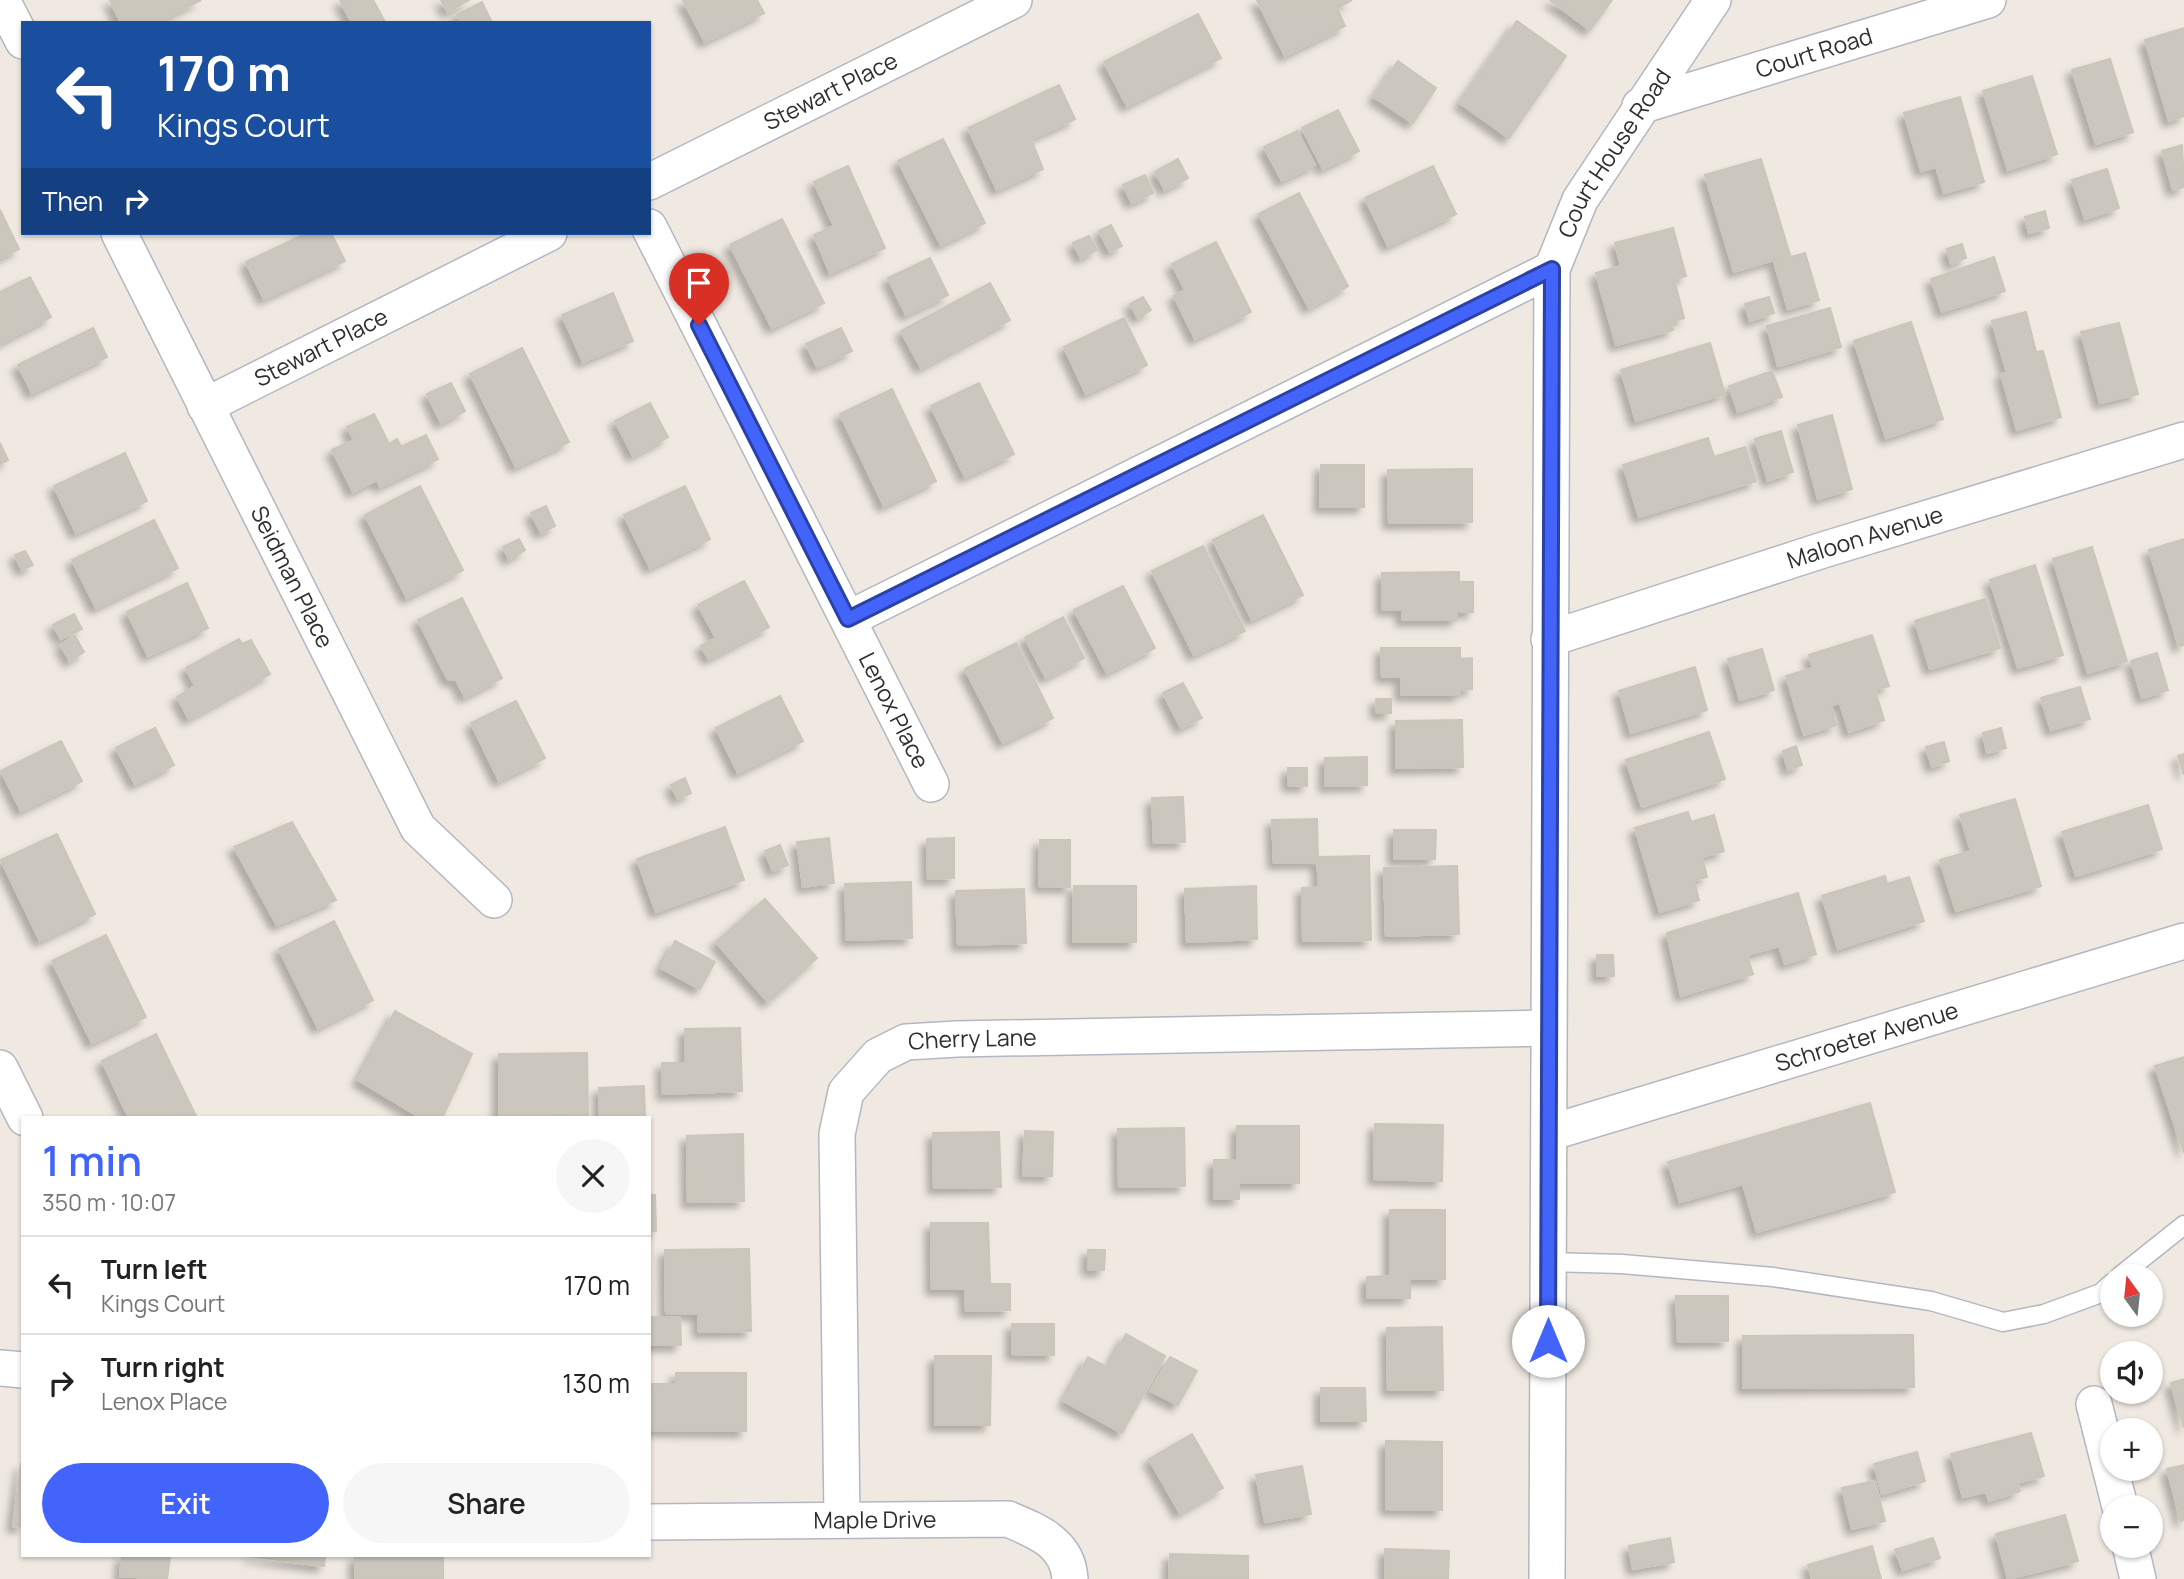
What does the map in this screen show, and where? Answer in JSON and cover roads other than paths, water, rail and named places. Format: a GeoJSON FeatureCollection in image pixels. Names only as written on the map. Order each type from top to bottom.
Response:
{"type":"FeatureCollection","features":[{"type":"Feature","properties":{"kind":"street"},"geometry":{"type":"LineString","coordinates":[[2,0],[21,37]]}},
{"type":"Feature","properties":{"kind":"street","name":"Stewart Place"},"geometry":{"type":"LineString","coordinates":[[651,182],[1014,0]]}},
{"type":"Feature","properties":{"kind":"street","name":"Court House Road"},"geometry":{"type":"LineString","coordinates":[[1547,1579],[1547,1028],[1552,269],[1580,200],[1713,0]]}},
{"type":"Feature","properties":{"kind":"street","name":"Court Road"},"geometry":{"type":"LineString","coordinates":[[1640,106],[1988,0]]}},
{"type":"Feature","properties":{"kind":"street","name":"Lenox Place"},"geometry":{"type":"LineString","coordinates":[[651,231],[931,784]]}},
{"type":"Feature","properties":{"kind":"street","name":"Seidman Place"},"geometry":{"type":"LineString","coordinates":[[119,235],[418,828],[494,900]]}},
{"type":"Feature","properties":{"kind":"street","name":"Stewart Place"},"geometry":{"type":"LineString","coordinates":[[205,406],[545,235]]}},
{"type":"Feature","properties":{"kind":"street"},"geometry":{"type":"LineString","coordinates":[[848,619],[1552,269]]}},
{"type":"Feature","properties":{"kind":"street","name":"Maloon Avenue"},"geometry":{"type":"LineString","coordinates":[[1549,639],[1823,550],[2184,440]]}},
{"type":"Feature","properties":{"kind":"street","name":"Schroeter Avenue"},"geometry":{"type":"LineString","coordinates":[[1549,1133],[2184,941]]}},
{"type":"Feature","properties":{"kind":"street","name":"Cherry Lane"},"geometry":{"type":"LineString","coordinates":[[842,1519],[837,1134],[846,1092],[878,1056],[906,1042],[957,1039],[1547,1028]]}},
{"type":"Feature","properties":{"kind":"street"},"geometry":{"type":"LineString","coordinates":[[0,1069],[24,1116]]}},
{"type":"Feature","properties":{"kind":"street"},"geometry":{"type":"LineString","coordinates":[[0,1368],[21,1370]]}},
{"type":"Feature","properties":{"kind":"street"},"geometry":{"type":"LineString","coordinates":[[2094,1404],[2117,1495]]}},
{"type":"Feature","properties":{"kind":"street","name":"Maple Drive"},"geometry":{"type":"LineString","coordinates":[[651,1522],[1008,1519],[1048,1536],[1069,1564],[1070,1579]]}},
{"type":"Feature","properties":{"kind":"street"},"geometry":{"type":"LineString","coordinates":[[2133,1558],[2138,1579]]}},
{"type":"Feature","properties":{"kind":"lane"},"geometry":{"type":"LineString","coordinates":[[2135,1264],[2184,1225]]}},
{"type":"Feature","properties":{"kind":"lane"},"geometry":{"type":"LineString","coordinates":[[1548,1262],[1622,1264],[1773,1277],[1931,1301],[2003,1322],[2044,1314],[2100,1293]]}}]}
